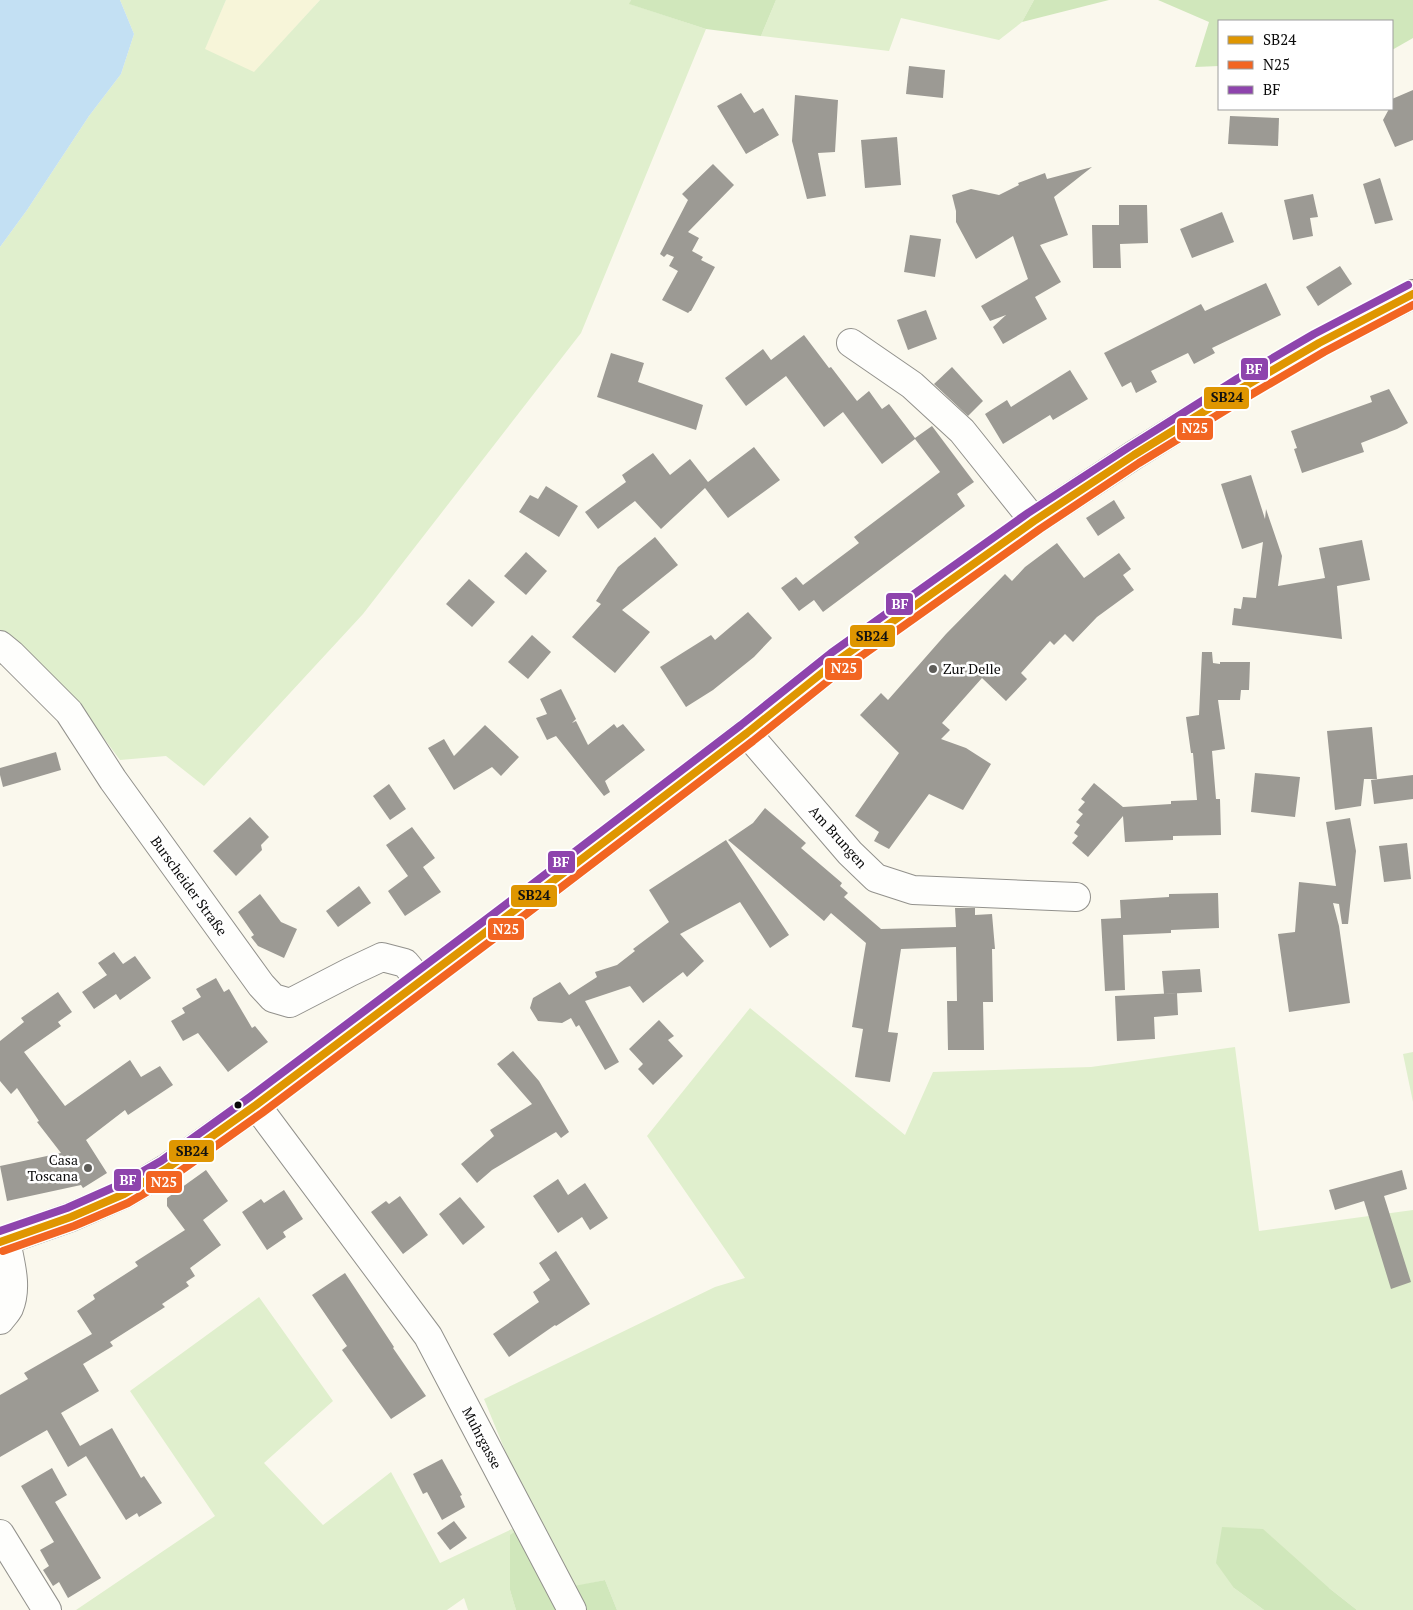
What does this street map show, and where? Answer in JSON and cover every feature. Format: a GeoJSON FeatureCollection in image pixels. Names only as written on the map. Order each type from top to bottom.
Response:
{"type":"FeatureCollection","features":[{"type":"Feature","properties":{"kind":"main road"},"geometry":{"type":"LineString","coordinates":[[3,1242],[59,1222],[124,1194],[166,1169],[256,1105],[494,926],[837,661],[1034,521],[1242,388],[1319,343],[1413,294]]}},
{"type":"Feature","properties":{"kind":"street"},"geometry":{"type":"LineString","coordinates":[[851,343],[912,385],[962,431],[1034,521]]}},
{"type":"Feature","properties":{"kind":"street","name":"Burscheider Straße"},"geometry":{"type":"LineString","coordinates":[[0,645],[69,712],[113,780],[261,985],[274,998],[290,1003],[382,957],[405,963],[420,981]]}},
{"type":"Feature","properties":{"kind":"street","name":"Am Brungen"},"geometry":{"type":"LineString","coordinates":[[747,732],[850,853],[876,878],[913,890],[1076,897]]}},
{"type":"Feature","properties":{"kind":"street","name":"Muhrgasse"},"geometry":{"type":"LineString","coordinates":[[256,1105],[428,1336],[572,1610]]}},
{"type":"Feature","properties":{"kind":"street"},"geometry":{"type":"LineString","coordinates":[[0,1320],[9,1308],[13,1288],[12,1267],[3,1242]]}},
{"type":"Feature","properties":{"kind":"street"},"geometry":{"type":"LineString","coordinates":[[0,1534],[47,1610]]}},
{"type":"Feature","properties":{"kind":"shaded area"},"geometry":{"type":"Polygon","coordinates":[[[226,0],[320,0],[254,73],[204,50],[226,0]]]}},
{"type":"Feature","properties":{"kind":"green space"},"geometry":{"type":"Polygon","coordinates":[[[120,0],[226,0],[205,49],[254,72],[320,0],[631,0],[630,4],[706,29],[581,333],[363,614],[204,786],[166,756],[120,760],[100,733],[20,645],[0,630],[0,247],[27,210],[89,116],[121,74],[134,34],[120,0]]]}},
{"type":"Feature","properties":{"kind":"green space"},"geometry":{"type":"Polygon","coordinates":[[[631,0],[776,0],[761,36],[706,29],[629,4],[631,0]]]}},
{"type":"Feature","properties":{"kind":"green space"},"geometry":{"type":"Polygon","coordinates":[[[776,0],[1034,0],[1022,22],[999,40],[901,18],[889,51],[761,36],[776,0]]]}},
{"type":"Feature","properties":{"kind":"green space"},"geometry":{"type":"Polygon","coordinates":[[[1034,0],[1109,0],[1022,22],[1034,0]]]}},
{"type":"Feature","properties":{"kind":"green space"},"geometry":{"type":"Polygon","coordinates":[[[1158,0],[1413,0],[1413,38],[1393,49],[1393,20],[1218,20],[1218,66],[1195,67],[1209,22],[1158,0]]]}},
{"type":"Feature","properties":{"kind":"green space"},"geometry":{"type":"Polygon","coordinates":[[[750,1008],[905,1135],[933,1072],[1091,1067],[1235,1047],[1259,1231],[1413,1210],[1413,1610],[1357,1610],[1329,1588],[1234,1588],[1264,1610],[617,1610],[605,1580],[569,1588],[510,1590],[516,1610],[468,1610],[464,1598],[447,1610],[76,1610],[215,1516],[130,1391],[259,1297],[333,1401],[264,1463],[323,1525],[391,1472],[440,1563],[533,1519],[484,1399],[715,1287],[745,1278],[647,1136],[750,1008]]]}},
{"type":"Feature","properties":{"kind":"green space"},"geometry":{"type":"Polygon","coordinates":[[[1413,1052],[1413,1102],[1403,1054],[1413,1052]]]}},
{"type":"Feature","properties":{"kind":"green space"},"geometry":{"type":"Polygon","coordinates":[[[534,1519],[569,1587],[605,1580],[617,1610],[516,1610],[510,1590],[510,1535],[534,1519]]]}},
{"type":"Feature","properties":{"kind":"green space"},"geometry":{"type":"Polygon","coordinates":[[[1222,1527],[1263,1529],[1329,1588],[1357,1610],[1264,1610],[1234,1588],[1216,1563],[1222,1527]]]}},
{"type":"Feature","properties":{"kind":"water"},"geometry":{"type":"Polygon","coordinates":[[[0,0],[120,0],[134,34],[121,74],[89,116],[27,210],[0,247],[0,0]]]}},
{"type":"Feature","properties":{"kind":"building"},"geometry":{"type":"Polygon","coordinates":[[[909,66],[945,70],[943,98],[906,94],[909,66]]]}},
{"type":"Feature","properties":{"kind":"building"},"geometry":{"type":"Polygon","coordinates":[[[1413,90],[1413,140],[1395,147],[1383,120],[1388,110],[1393,110],[1393,99],[1413,90]]]}},
{"type":"Feature","properties":{"kind":"building"},"geometry":{"type":"Polygon","coordinates":[[[741,93],[754,113],[763,108],[779,135],[746,154],[717,106],[741,93]]]}},
{"type":"Feature","properties":{"kind":"building"},"geometry":{"type":"Polygon","coordinates":[[[795,95],[838,100],[835,152],[818,153],[826,196],[807,199],[792,141],[795,95]]]}},
{"type":"Feature","properties":{"kind":"building"},"geometry":{"type":"Polygon","coordinates":[[[1230,116],[1279,118],[1278,146],[1228,144],[1230,116]]]}},
{"type":"Feature","properties":{"kind":"building"},"geometry":{"type":"Polygon","coordinates":[[[897,137],[901,185],[865,188],[861,140],[897,137]]]}},
{"type":"Feature","properties":{"kind":"building"},"geometry":{"type":"Polygon","coordinates":[[[713,164],[734,185],[688,232],[699,238],[692,251],[703,257],[701,260],[715,267],[691,311],[688,313],[662,300],[678,271],[669,266],[674,257],[667,254],[664,257],[660,254],[688,200],[682,194],[713,164]]]}},
{"type":"Feature","properties":{"kind":"building"},"geometry":{"type":"Polygon","coordinates":[[[1092,167],[1054,197],[1068,235],[1040,245],[1061,282],[1035,297],[1047,319],[1003,344],[993,327],[1006,315],[990,321],[981,306],[1028,279],[1013,236],[976,259],[956,222],[956,211],[952,195],[971,189],[999,195],[1019,185],[1018,183],[1045,173],[1047,179],[1092,167]]]}},
{"type":"Feature","properties":{"kind":"building"},"geometry":{"type":"Polygon","coordinates":[[[1380,178],[1393,220],[1375,224],[1363,184],[1380,178]]]}},
{"type":"Feature","properties":{"kind":"building"},"geometry":{"type":"Polygon","coordinates":[[[1313,194],[1318,217],[1310,218],[1313,236],[1293,240],[1284,200],[1313,194]]]}},
{"type":"Feature","properties":{"kind":"building"},"geometry":{"type":"Polygon","coordinates":[[[1119,205],[1147,205],[1148,243],[1120,244],[1121,268],[1093,268],[1092,225],[1119,225],[1119,205]]]}},
{"type":"Feature","properties":{"kind":"building"},"geometry":{"type":"Polygon","coordinates":[[[1222,212],[1234,242],[1192,258],[1180,229],[1222,212]]]}},
{"type":"Feature","properties":{"kind":"building"},"geometry":{"type":"Polygon","coordinates":[[[910,235],[941,239],[935,277],[904,272],[910,235]]]}},
{"type":"Feature","properties":{"kind":"building"},"geometry":{"type":"Polygon","coordinates":[[[1340,266],[1352,284],[1318,306],[1306,287],[1340,266]]]}},
{"type":"Feature","properties":{"kind":"building"},"geometry":{"type":"Polygon","coordinates":[[[1266,283],[1281,315],[1212,348],[1215,353],[1194,364],[1188,353],[1151,371],[1157,382],[1136,393],[1131,382],[1122,387],[1104,353],[1201,304],[1205,311],[1266,283]]]}},
{"type":"Feature","properties":{"kind":"building"},"geometry":{"type":"Polygon","coordinates":[[[926,310],[937,339],[908,350],[897,320],[926,310]]]}},
{"type":"Feature","properties":{"kind":"building"},"geometry":{"type":"Polygon","coordinates":[[[804,335],[857,401],[869,391],[882,409],[889,404],[915,438],[932,426],[974,482],[957,494],[965,506],[823,612],[814,600],[799,611],[781,588],[796,577],[803,585],[859,543],[854,537],[940,472],[915,439],[882,464],[843,412],[824,427],[786,376],[746,406],[725,378],[763,349],[771,360],[804,335]]]}},
{"type":"Feature","properties":{"kind":"building"},"geometry":{"type":"Polygon","coordinates":[[[611,353],[644,363],[638,382],[703,405],[696,430],[597,397],[611,353]]]}},
{"type":"Feature","properties":{"kind":"building"},"geometry":{"type":"Polygon","coordinates":[[[952,367],[983,401],[968,416],[934,384],[952,367]]]}},
{"type":"Feature","properties":{"kind":"building"},"geometry":{"type":"Polygon","coordinates":[[[1070,370],[1088,399],[1053,420],[1050,415],[1003,444],[985,414],[1007,400],[1011,407],[1070,370]]]}},
{"type":"Feature","properties":{"kind":"building"},"geometry":{"type":"Polygon","coordinates":[[[1389,389],[1408,423],[1361,443],[1364,452],[1302,473],[1294,449],[1297,448],[1291,431],[1372,402],[1370,396],[1389,389]]]}},
{"type":"Feature","properties":{"kind":"building"},"geometry":{"type":"Polygon","coordinates":[[[754,447],[780,480],[728,518],[705,488],[661,529],[635,501],[598,529],[585,512],[626,482],[622,475],[653,453],[670,475],[690,459],[708,482],[754,447]]]}},
{"type":"Feature","properties":{"kind":"building"},"geometry":{"type":"Polygon","coordinates":[[[1251,475],[1265,519],[1266,509],[1282,556],[1278,586],[1325,578],[1319,548],[1362,540],[1370,580],[1337,586],[1342,639],[1232,625],[1234,608],[1241,609],[1243,597],[1256,598],[1263,542],[1242,549],[1221,484],[1251,475]]]}},
{"type":"Feature","properties":{"kind":"building"},"geometry":{"type":"Polygon","coordinates":[[[546,486],[578,506],[559,537],[519,512],[530,495],[538,499],[546,486]]]}},
{"type":"Feature","properties":{"kind":"building"},"geometry":{"type":"Polygon","coordinates":[[[1114,500],[1125,518],[1098,536],[1086,518],[1114,500]]]}},
{"type":"Feature","properties":{"kind":"building"},"geometry":{"type":"Polygon","coordinates":[[[655,537],[678,565],[622,610],[650,632],[615,673],[572,637],[601,604],[596,601],[618,567],[655,537]]]}},
{"type":"Feature","properties":{"kind":"building"},"geometry":{"type":"Polygon","coordinates":[[[1057,543],[1084,578],[1119,553],[1131,569],[1123,575],[1134,590],[1097,617],[1073,642],[1065,634],[1054,645],[1050,641],[1021,673],[1027,679],[1006,701],[982,678],[942,723],[950,730],[941,739],[966,748],[991,764],[963,810],[929,794],[889,849],[874,841],[879,832],[855,816],[899,753],[860,715],[881,693],[888,700],[946,634],[1005,574],[1012,581],[1025,567],[1057,543]]]}},
{"type":"Feature","properties":{"kind":"building"},"geometry":{"type":"Polygon","coordinates":[[[526,552],[547,571],[526,595],[504,576],[526,552]]]}},
{"type":"Feature","properties":{"kind":"building"},"geometry":{"type":"Polygon","coordinates":[[[469,579],[495,602],[472,627],[446,604],[469,579]]]}},
{"type":"Feature","properties":{"kind":"building"},"geometry":{"type":"Polygon","coordinates":[[[748,612],[772,638],[754,657],[713,690],[686,707],[660,667],[711,635],[715,640],[748,612]]]}},
{"type":"Feature","properties":{"kind":"building"},"geometry":{"type":"Polygon","coordinates":[[[532,635],[551,652],[528,679],[508,662],[532,635]]]}},
{"type":"Feature","properties":{"kind":"building"},"geometry":{"type":"Polygon","coordinates":[[[1202,652],[1212,652],[1213,663],[1250,662],[1249,690],[1241,690],[1240,700],[1218,700],[1225,749],[1212,751],[1216,799],[1220,799],[1221,835],[1173,836],[1173,840],[1125,842],[1123,816],[1088,857],[1072,843],[1078,836],[1074,833],[1080,825],[1076,822],[1083,814],[1078,810],[1085,802],[1081,799],[1094,783],[1123,807],[1171,804],[1171,801],[1197,800],[1193,753],[1191,753],[1186,717],[1199,715],[1202,652]]]}},
{"type":"Feature","properties":{"kind":"building"},"geometry":{"type":"Polygon","coordinates":[[[561,689],[576,719],[572,723],[576,721],[588,745],[614,724],[617,728],[623,724],[645,750],[605,781],[610,792],[604,796],[556,736],[547,740],[536,718],[547,714],[540,699],[561,689]]]}},
{"type":"Feature","properties":{"kind":"building"},"geometry":{"type":"Polygon","coordinates":[[[485,725],[519,757],[501,776],[492,767],[454,790],[428,748],[444,739],[454,756],[485,725]]]}},
{"type":"Feature","properties":{"kind":"building"},"geometry":{"type":"Polygon","coordinates":[[[1372,727],[1377,779],[1364,779],[1361,806],[1335,810],[1327,731],[1372,727]]]}},
{"type":"Feature","properties":{"kind":"building"},"geometry":{"type":"Polygon","coordinates":[[[56,752],[61,770],[3,787],[0,768],[56,752]]]}},
{"type":"Feature","properties":{"kind":"building"},"geometry":{"type":"Polygon","coordinates":[[[1255,773],[1300,777],[1295,817],[1251,812],[1255,773]]]}},
{"type":"Feature","properties":{"kind":"building"},"geometry":{"type":"Polygon","coordinates":[[[1413,775],[1413,799],[1374,804],[1371,780],[1413,775]]]}},
{"type":"Feature","properties":{"kind":"building"},"geometry":{"type":"Polygon","coordinates":[[[389,784],[406,809],[390,820],[373,796],[389,784]]]}},
{"type":"Feature","properties":{"kind":"building"},"geometry":{"type":"Polygon","coordinates":[[[765,808],[806,843],[801,848],[842,883],[840,886],[848,893],[844,897],[881,929],[956,927],[955,908],[975,908],[975,915],[992,914],[995,949],[992,949],[993,1002],[983,1002],[984,1050],[948,1050],[947,1001],[957,1001],[956,947],[901,949],[888,1032],[898,1033],[890,1082],[855,1077],[863,1029],[852,1027],[866,943],[831,913],[824,921],[728,840],[753,823],[765,808]]]}},
{"type":"Feature","properties":{"kind":"building"},"geometry":{"type":"Polygon","coordinates":[[[250,817],[269,837],[261,845],[262,850],[236,876],[213,851],[250,817]]]}},
{"type":"Feature","properties":{"kind":"building"},"geometry":{"type":"Polygon","coordinates":[[[1350,818],[1356,851],[1348,924],[1342,924],[1339,904],[1333,903],[1339,926],[1350,1003],[1289,1012],[1278,934],[1295,932],[1299,882],[1336,886],[1326,822],[1350,818]]]}},
{"type":"Feature","properties":{"kind":"building"},"geometry":{"type":"Polygon","coordinates":[[[412,827],[435,858],[423,867],[441,892],[405,916],[388,891],[408,876],[386,845],[412,827]]]}},
{"type":"Feature","properties":{"kind":"building"},"geometry":{"type":"Polygon","coordinates":[[[726,840],[789,935],[770,948],[740,902],[680,934],[704,961],[687,977],[683,972],[643,1003],[630,986],[585,1001],[619,1062],[605,1070],[579,1025],[576,1027],[571,1018],[562,1023],[538,1021],[530,1008],[533,998],[560,982],[569,995],[597,977],[595,972],[617,965],[635,951],[633,949],[669,922],[649,890],[726,840]]]}},
{"type":"Feature","properties":{"kind":"building"},"geometry":{"type":"Polygon","coordinates":[[[1407,843],[1411,879],[1384,882],[1379,846],[1407,843]]]}},
{"type":"Feature","properties":{"kind":"building"},"geometry":{"type":"Polygon","coordinates":[[[359,886],[371,903],[338,927],[326,911],[359,886]]]}},
{"type":"Feature","properties":{"kind":"building"},"geometry":{"type":"Polygon","coordinates":[[[1218,893],[1219,928],[1123,935],[1125,990],[1105,991],[1101,919],[1121,918],[1120,900],[1169,897],[1169,894],[1218,893]]]}},
{"type":"Feature","properties":{"kind":"building"},"geometry":{"type":"Polygon","coordinates":[[[260,894],[281,922],[297,929],[284,958],[258,946],[251,937],[254,935],[238,912],[260,894]]]}},
{"type":"Feature","properties":{"kind":"building"},"geometry":{"type":"Polygon","coordinates":[[[114,952],[123,964],[135,956],[151,978],[120,1000],[116,994],[94,1009],[82,992],[107,975],[98,963],[114,952]]]}},
{"type":"Feature","properties":{"kind":"building"},"geometry":{"type":"Polygon","coordinates":[[[1200,969],[1202,992],[1164,994],[1162,971],[1200,969]]]}},
{"type":"Feature","properties":{"kind":"building"},"geometry":{"type":"Polygon","coordinates":[[[216,978],[224,992],[229,989],[252,1028],[255,1026],[268,1042],[228,1072],[198,1033],[183,1041],[171,1021],[185,1013],[182,1008],[201,997],[196,989],[216,978]]]}},
{"type":"Feature","properties":{"kind":"building"},"geometry":{"type":"Polygon","coordinates":[[[58,992],[72,1012],[58,1022],[61,1026],[24,1052],[65,1106],[130,1060],[141,1077],[160,1066],[173,1085],[128,1115],[125,1110],[86,1140],[107,1173],[83,1188],[81,1185],[7,1201],[0,1166],[61,1153],[37,1122],[39,1121],[17,1088],[11,1094],[0,1081],[0,1041],[24,1022],[21,1018],[58,992]]]}},
{"type":"Feature","properties":{"kind":"building"},"geometry":{"type":"Polygon","coordinates":[[[1177,993],[1178,1015],[1154,1017],[1155,1039],[1117,1041],[1115,996],[1177,993]]]}},
{"type":"Feature","properties":{"kind":"building"},"geometry":{"type":"Polygon","coordinates":[[[659,1020],[674,1036],[668,1040],[683,1056],[653,1085],[638,1069],[643,1064],[629,1049],[659,1020]]]}},
{"type":"Feature","properties":{"kind":"building"},"geometry":{"type":"Polygon","coordinates":[[[513,1051],[539,1081],[569,1132],[561,1138],[556,1132],[492,1170],[477,1183],[461,1164],[494,1136],[490,1130],[532,1104],[497,1064],[513,1051]]]}},
{"type":"Feature","properties":{"kind":"building"},"geometry":{"type":"Polygon","coordinates":[[[206,1170],[228,1201],[203,1220],[221,1245],[190,1268],[195,1276],[186,1282],[189,1286],[162,1304],[165,1307],[110,1342],[113,1346],[83,1364],[99,1391],[61,1413],[80,1446],[112,1428],[141,1478],[144,1476],[162,1503],[139,1517],[137,1513],[126,1520],[86,1456],[68,1467],[47,1430],[0,1457],[0,1395],[28,1379],[24,1373],[92,1334],[77,1311],[95,1299],[93,1295],[138,1266],[135,1262],[185,1230],[167,1206],[167,1198],[206,1170]]]}},
{"type":"Feature","properties":{"kind":"building"},"geometry":{"type":"Polygon","coordinates":[[[1402,1170],[1407,1189],[1384,1196],[1411,1282],[1391,1289],[1364,1201],[1335,1210],[1329,1190],[1402,1170]]]}},
{"type":"Feature","properties":{"kind":"building"},"geometry":{"type":"Polygon","coordinates":[[[558,1179],[568,1195],[585,1183],[608,1218],[590,1230],[582,1217],[558,1233],[533,1196],[558,1179]]]}},
{"type":"Feature","properties":{"kind":"building"},"geometry":{"type":"Polygon","coordinates":[[[284,1190],[303,1219],[283,1232],[286,1237],[267,1250],[242,1212],[261,1199],[264,1203],[284,1190]]]}},
{"type":"Feature","properties":{"kind":"building"},"geometry":{"type":"Polygon","coordinates":[[[400,1196],[428,1235],[403,1254],[371,1212],[386,1201],[389,1204],[400,1196]]]}},
{"type":"Feature","properties":{"kind":"building"},"geometry":{"type":"Polygon","coordinates":[[[460,1197],[485,1227],[463,1245],[439,1214],[460,1197]]]}},
{"type":"Feature","properties":{"kind":"building"},"geometry":{"type":"Polygon","coordinates":[[[556,1251],[590,1304],[555,1325],[509,1357],[493,1334],[539,1302],[533,1292],[550,1280],[539,1263],[556,1251]]]}},
{"type":"Feature","properties":{"kind":"building"},"geometry":{"type":"Polygon","coordinates":[[[345,1273],[426,1396],[391,1419],[342,1350],[347,1346],[312,1295],[345,1273]]]}},
{"type":"Feature","properties":{"kind":"building"},"geometry":{"type":"Polygon","coordinates":[[[442,1459],[462,1495],[460,1496],[465,1507],[442,1520],[427,1492],[423,1494],[413,1474],[442,1459]]]}},
{"type":"Feature","properties":{"kind":"building"},"geometry":{"type":"Polygon","coordinates":[[[52,1468],[67,1495],[55,1502],[101,1578],[68,1598],[59,1582],[53,1586],[43,1570],[49,1566],[40,1550],[54,1542],[21,1486],[52,1468]]]}},
{"type":"Feature","properties":{"kind":"building"},"geometry":{"type":"Polygon","coordinates":[[[454,1521],[467,1538],[450,1550],[437,1533],[454,1521]]]}},
{"type":"Feature","properties":{"kind":"transit line","name":"BF"},"geometry":{"type":"LineString","coordinates":[[0,1231],[67,1208],[119,1185],[161,1161],[250,1097],[488,918],[741,725],[831,653],[1028,513],[1237,379],[1314,334],[1408,285]]}},
{"type":"Feature","properties":{"kind":"transit line","name":"SB24"},"geometry":{"type":"LineString","coordinates":[[0,1242],[71,1217],[124,1194],[166,1169],[256,1105],[494,926],[747,733],[837,661],[1034,521],[1134,455],[1242,388],[1319,343],[1413,294]]}},
{"type":"Feature","properties":{"kind":"transit line","name":"N25"},"geometry":{"type":"LineString","coordinates":[[3,1251],[74,1226],[128,1203],[172,1177],[262,1113],[500,934],[753,741],[843,669],[1040,529],[1139,463],[1247,397],[1324,352],[1413,305]]}},
{"type":"Feature","properties":{"kind":"place","name":"Zur Delle"},"geometry":{"type":"Point","coordinates":[933,669]}},
{"type":"Feature","properties":{"kind":"place","name":"Casa Toscana"},"geometry":{"type":"Point","coordinates":[88,1168]}}]}
